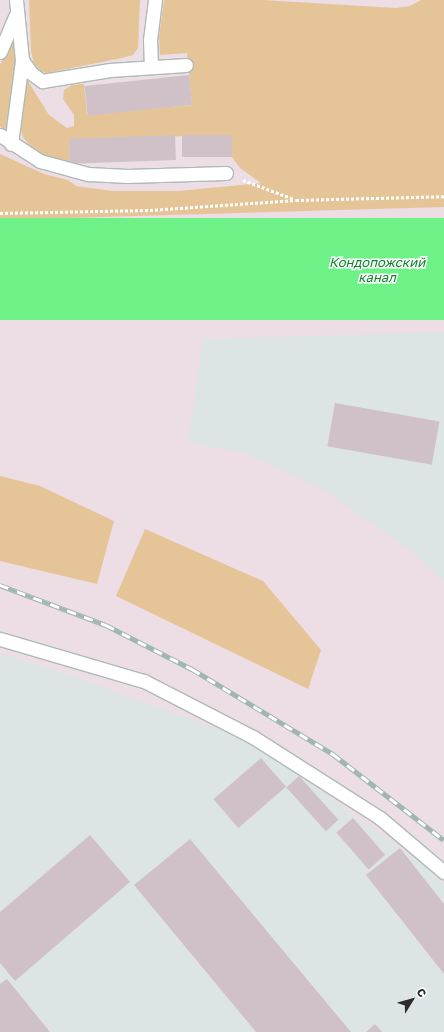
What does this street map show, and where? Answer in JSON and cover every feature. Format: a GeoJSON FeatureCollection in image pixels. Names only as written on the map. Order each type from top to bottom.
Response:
{"type":"FeatureCollection","features":[{"type":"Feature","properties":{"kind":"lane"},"geometry":{"type":"LineString","coordinates":[[10,144],[22,60],[15,16],[16,0]]}},
{"type":"Feature","properties":{"kind":"lane"},"geometry":{"type":"LineString","coordinates":[[151,67],[150,40],[154,0]]}},
{"type":"Feature","properties":{"kind":"lane"},"geometry":{"type":"LineString","coordinates":[[0,52],[15,16]]}},
{"type":"Feature","properties":{"kind":"lane"},"geometry":{"type":"LineString","coordinates":[[22,60],[36,78],[48,82],[94,72],[186,65]]}},
{"type":"Feature","properties":{"kind":"lane"},"geometry":{"type":"LineString","coordinates":[[0,135],[10,144],[55,167],[88,174],[127,176],[226,173]]}},
{"type":"Feature","properties":{"kind":"lane"},"geometry":{"type":"LineString","coordinates":[[0,639],[144,681],[252,737],[380,818],[444,872]]}},
{"type":"Feature","properties":{"kind":"path"},"geometry":{"type":"LineString","coordinates":[[226,173],[296,200]]}},
{"type":"Feature","properties":{"kind":"path"},"geometry":{"type":"LineString","coordinates":[[0,213],[150,210],[296,200],[444,196]]}},
{"type":"Feature","properties":{"kind":"shaded area"},"geometry":{"type":"Polygon","coordinates":[[[29,0],[140,0],[138,48],[133,55],[122,58],[47,73],[41,71],[34,64],[31,51],[29,0]]]}},
{"type":"Feature","properties":{"kind":"shaded area"},"geometry":{"type":"Polygon","coordinates":[[[164,0],[263,0],[396,8],[410,6],[421,0],[444,0],[444,207],[0,220],[0,154],[44,174],[68,180],[76,186],[113,191],[179,191],[261,183],[240,168],[232,157],[232,135],[69,139],[70,164],[48,157],[30,146],[23,137],[20,127],[26,78],[49,115],[67,128],[74,126],[74,115],[63,99],[64,90],[72,85],[84,84],[87,114],[192,105],[187,53],[160,55],[159,37],[164,0]]]}},
{"type":"Feature","properties":{"kind":"shaded area"},"geometry":{"type":"Polygon","coordinates":[[[12,36],[16,59],[14,91],[7,134],[0,126],[0,65],[12,36]]]}},
{"type":"Feature","properties":{"kind":"shaded area"},"geometry":{"type":"Polygon","coordinates":[[[444,332],[444,583],[415,554],[324,490],[250,455],[188,442],[203,339],[444,332]]]}},
{"type":"Feature","properties":{"kind":"shaded area"},"geometry":{"type":"Polygon","coordinates":[[[0,476],[40,486],[114,521],[97,584],[0,561],[0,476]]]}},
{"type":"Feature","properties":{"kind":"shaded area"},"geometry":{"type":"Polygon","coordinates":[[[145,529],[263,581],[321,650],[308,689],[116,596],[145,529]]]}},
{"type":"Feature","properties":{"kind":"shaded area"},"geometry":{"type":"Polygon","coordinates":[[[0,653],[66,674],[221,730],[277,760],[421,863],[444,884],[444,1032],[0,1032],[0,653]]]}},
{"type":"Feature","properties":{"kind":"water","name":"Кондопожский канал"},"geometry":{"type":"Polygon","coordinates":[[[0,218],[444,218],[444,320],[0,320],[0,218]]]}},
{"type":"Feature","properties":{"kind":"building"},"geometry":{"type":"Polygon","coordinates":[[[189,75],[192,105],[88,116],[85,86],[189,75]]]}},
{"type":"Feature","properties":{"kind":"building"},"geometry":{"type":"Polygon","coordinates":[[[175,135],[176,160],[70,164],[69,139],[175,135]]]}},
{"type":"Feature","properties":{"kind":"building"},"geometry":{"type":"Polygon","coordinates":[[[182,135],[232,135],[232,157],[182,157],[182,135]]]}},
{"type":"Feature","properties":{"kind":"building"},"geometry":{"type":"Polygon","coordinates":[[[335,403],[439,421],[432,465],[327,446],[335,403]]]}},
{"type":"Feature","properties":{"kind":"building"},"geometry":{"type":"Polygon","coordinates":[[[261,758],[286,787],[238,828],[213,799],[261,758]]]}},
{"type":"Feature","properties":{"kind":"building"},"geometry":{"type":"Polygon","coordinates":[[[299,776],[338,820],[326,831],[286,787],[299,776]]]}},
{"type":"Feature","properties":{"kind":"building"},"geometry":{"type":"Polygon","coordinates":[[[353,818],[385,855],[369,869],[336,832],[353,818]]]}},
{"type":"Feature","properties":{"kind":"building"},"geometry":{"type":"Polygon","coordinates":[[[90,835],[130,882],[15,981],[0,963],[0,912],[90,835]]]}},
{"type":"Feature","properties":{"kind":"building"},"geometry":{"type":"Polygon","coordinates":[[[190,839],[351,1032],[256,1032],[134,885],[190,839]]]}},
{"type":"Feature","properties":{"kind":"building"},"geometry":{"type":"Polygon","coordinates":[[[400,848],[444,904],[444,974],[366,875],[400,848]]]}},
{"type":"Feature","properties":{"kind":"building"},"geometry":{"type":"Polygon","coordinates":[[[7,979],[50,1032],[0,1032],[0,984],[7,979]]]}},
{"type":"Feature","properties":{"kind":"building"},"geometry":{"type":"Polygon","coordinates":[[[375,1024],[382,1032],[366,1032],[375,1024]]]}},
{"type":"Feature","properties":{"kind":"railway"},"geometry":{"type":"LineString","coordinates":[[0,585],[106,625],[192,669],[333,754],[444,840]]}}]}
